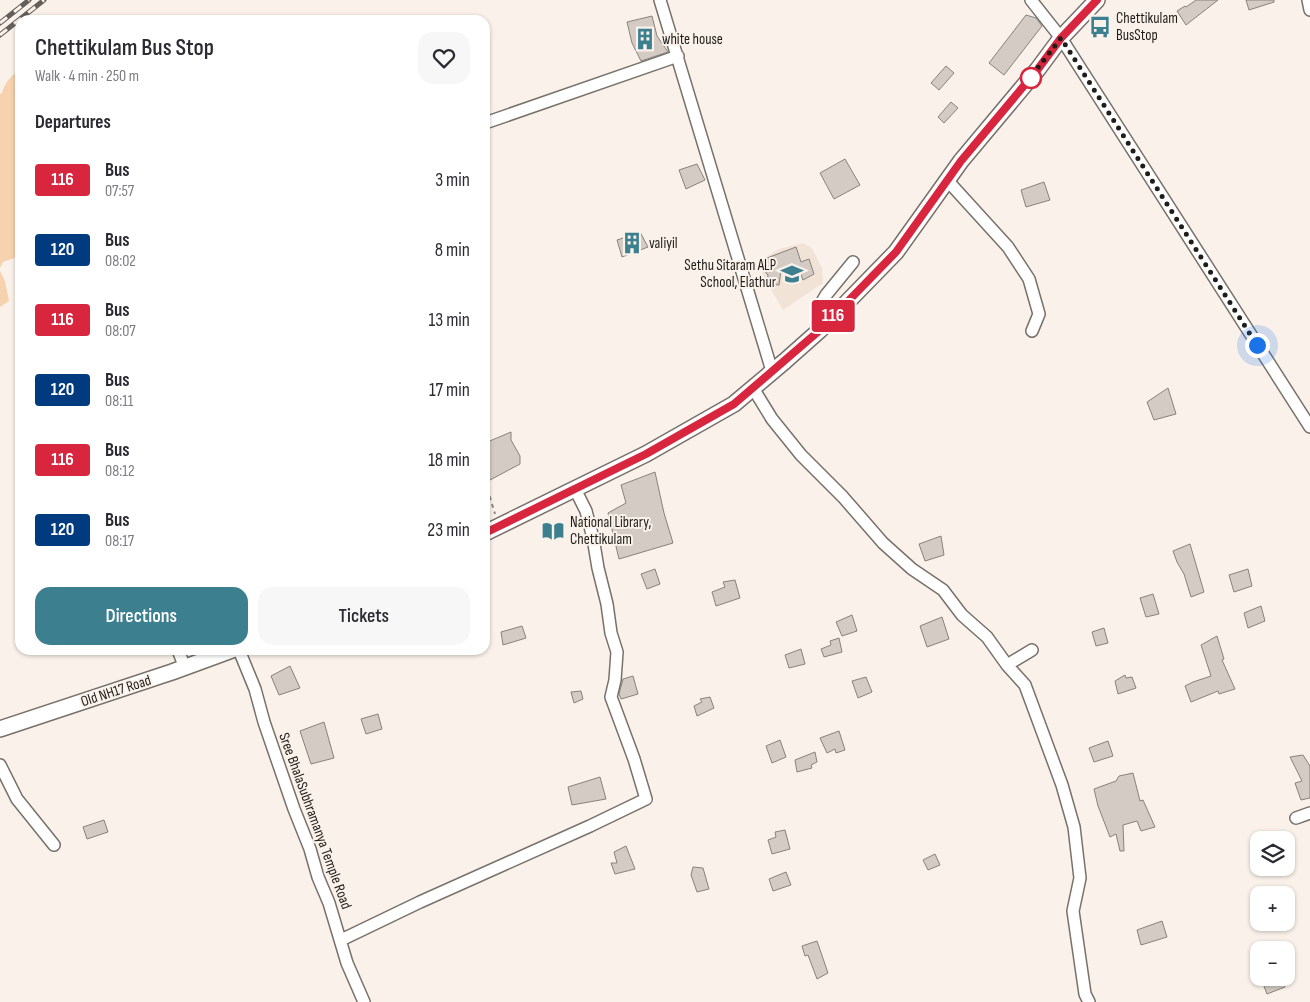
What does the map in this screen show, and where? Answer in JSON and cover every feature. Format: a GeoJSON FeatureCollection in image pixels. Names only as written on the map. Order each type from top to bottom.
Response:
{"type":"FeatureCollection","features":[{"type":"Feature","properties":{"kind":"main road"},"geometry":{"type":"LineString","coordinates":[[490,531],[646,454],[734,404],[820,330],[896,252],[947,180],[1002,110],[1038,69],[1061,38],[1097,0]]}},
{"type":"Feature","properties":{"kind":"main road","name":"Old NH17 Road"},"geometry":{"type":"LineString","coordinates":[[0,729],[219,655]]}},
{"type":"Feature","properties":{"kind":"street"},"geometry":{"type":"LineString","coordinates":[[660,0],[772,371]]}},
{"type":"Feature","properties":{"kind":"street"},"geometry":{"type":"LineString","coordinates":[[1031,0],[1061,38],[1310,427]]}},
{"type":"Feature","properties":{"kind":"street"},"geometry":{"type":"LineString","coordinates":[[1308,0],[1310,10]]}},
{"type":"Feature","properties":{"kind":"street"},"geometry":{"type":"LineString","coordinates":[[490,119],[678,56]]}},
{"type":"Feature","properties":{"kind":"street"},"geometry":{"type":"LineString","coordinates":[[947,180],[1008,247],[1029,279],[1039,314],[1032,331]]}},
{"type":"Feature","properties":{"kind":"street"},"geometry":{"type":"LineString","coordinates":[[820,330],[819,307],[826,295],[853,262]]}},
{"type":"Feature","properties":{"kind":"street"},"geometry":{"type":"LineString","coordinates":[[753,388],[772,419],[801,456],[843,497],[882,543],[912,569],[943,590],[962,614],[987,637],[1007,665],[1025,685],[1062,785],[1074,826],[1080,878],[1073,911],[1085,994],[1089,1002]]}},
{"type":"Feature","properties":{"kind":"street"},"geometry":{"type":"LineString","coordinates":[[341,940],[420,902],[590,826],[646,798],[634,758],[611,697],[615,680],[617,652],[611,633],[607,604],[586,511],[575,490]]}},
{"type":"Feature","properties":{"kind":"street"},"geometry":{"type":"LineString","coordinates":[[1007,665],[1032,650]]}},
{"type":"Feature","properties":{"kind":"street"},"geometry":{"type":"LineString","coordinates":[[180,655],[185,668]]}},
{"type":"Feature","properties":{"kind":"street","name":"Sree BhalaSubhramanya Temple Road"},"geometry":{"type":"LineString","coordinates":[[241,655],[255,689],[272,746],[310,849],[348,962],[364,1002]]}},
{"type":"Feature","properties":{"kind":"street"},"geometry":{"type":"LineString","coordinates":[[0,765],[17,799],[54,845]]}},
{"type":"Feature","properties":{"kind":"street"},"geometry":{"type":"LineString","coordinates":[[1296,818],[1310,813]]}},
{"type":"Feature","properties":{"kind":"path"},"geometry":{"type":"LineString","coordinates":[[490,497],[496,516]]}},
{"type":"Feature","properties":{"kind":"shaded area"},"geometry":{"type":"Polygon","coordinates":[[[14,74],[15,258],[3,262],[0,268],[0,94],[14,74]]]}},
{"type":"Feature","properties":{"kind":"shaded area","name":"Sethu Sitaram ALP School, Elathur"},"geometry":{"type":"Polygon","coordinates":[[[803,243],[812,248],[822,268],[823,283],[783,310],[765,279],[758,262],[779,249],[803,243]]]}},
{"type":"Feature","properties":{"kind":"shaded area"},"geometry":{"type":"Polygon","coordinates":[[[0,271],[5,281],[9,301],[0,307],[0,271]]]}},
{"type":"Feature","properties":{"kind":"building"},"geometry":{"type":"Polygon","coordinates":[[[1196,0],[1218,0],[1186,25],[1177,11],[1196,0]]]}},
{"type":"Feature","properties":{"kind":"building"},"geometry":{"type":"Polygon","coordinates":[[[1246,0],[1274,0],[1274,2],[1249,10],[1246,0]]]}},
{"type":"Feature","properties":{"kind":"building"},"geometry":{"type":"Polygon","coordinates":[[[1026,15],[1036,18],[1042,26],[1004,75],[989,63],[1026,15]]]}},
{"type":"Feature","properties":{"kind":"building","name":"white house"},"geometry":{"type":"Polygon","coordinates":[[[652,16],[657,36],[668,52],[641,61],[632,43],[627,22],[652,16]]]}},
{"type":"Feature","properties":{"kind":"building"},"geometry":{"type":"Polygon","coordinates":[[[946,66],[954,73],[939,90],[931,83],[946,66]]]}},
{"type":"Feature","properties":{"kind":"building"},"geometry":{"type":"Polygon","coordinates":[[[951,102],[958,108],[944,123],[938,117],[951,102]]]}},
{"type":"Feature","properties":{"kind":"building"},"geometry":{"type":"Polygon","coordinates":[[[845,159],[860,185],[834,199],[820,173],[845,159]]]}},
{"type":"Feature","properties":{"kind":"building"},"geometry":{"type":"Polygon","coordinates":[[[697,164],[705,180],[686,189],[679,170],[697,164]]]}},
{"type":"Feature","properties":{"kind":"building"},"geometry":{"type":"Polygon","coordinates":[[[1044,182],[1050,200],[1026,207],[1021,190],[1044,182]]]}},
{"type":"Feature","properties":{"kind":"building","name":"valiyil"},"geometry":{"type":"Polygon","coordinates":[[[640,232],[648,247],[622,257],[617,240],[640,232]]]}},
{"type":"Feature","properties":{"kind":"building"},"geometry":{"type":"Polygon","coordinates":[[[796,247],[801,262],[809,259],[814,274],[803,280],[798,267],[781,270],[779,285],[767,284],[768,275],[761,267],[767,258],[796,247]]]}},
{"type":"Feature","properties":{"kind":"building"},"geometry":{"type":"Polygon","coordinates":[[[1168,388],[1176,414],[1154,420],[1147,402],[1168,388]]]}},
{"type":"Feature","properties":{"kind":"building"},"geometry":{"type":"Polygon","coordinates":[[[511,432],[511,440],[520,456],[520,464],[490,480],[490,441],[511,432]]]}},
{"type":"Feature","properties":{"kind":"building"},"geometry":{"type":"Polygon","coordinates":[[[655,472],[673,543],[619,559],[608,513],[626,503],[621,485],[655,472]]]}},
{"type":"Feature","properties":{"kind":"building"},"geometry":{"type":"Polygon","coordinates":[[[941,536],[944,555],[925,561],[919,544],[941,536]]]}},
{"type":"Feature","properties":{"kind":"building"},"geometry":{"type":"Polygon","coordinates":[[[1190,544],[1204,592],[1191,597],[1184,574],[1173,551],[1190,544]]]}},
{"type":"Feature","properties":{"kind":"building"},"geometry":{"type":"Polygon","coordinates":[[[655,569],[660,584],[647,589],[641,574],[655,569]]]}},
{"type":"Feature","properties":{"kind":"building"},"geometry":{"type":"Polygon","coordinates":[[[1248,569],[1252,586],[1234,592],[1229,575],[1248,569]]]}},
{"type":"Feature","properties":{"kind":"building"},"geometry":{"type":"Polygon","coordinates":[[[735,580],[740,598],[716,606],[712,592],[725,587],[723,582],[735,580]]]}},
{"type":"Feature","properties":{"kind":"building"},"geometry":{"type":"Polygon","coordinates":[[[1153,594],[1159,614],[1146,617],[1140,598],[1153,594]]]}},
{"type":"Feature","properties":{"kind":"building"},"geometry":{"type":"Polygon","coordinates":[[[1261,606],[1265,621],[1248,628],[1244,613],[1261,606]]]}},
{"type":"Feature","properties":{"kind":"building"},"geometry":{"type":"Polygon","coordinates":[[[852,615],[857,631],[842,636],[836,622],[852,615]]]}},
{"type":"Feature","properties":{"kind":"building"},"geometry":{"type":"Polygon","coordinates":[[[942,617],[949,639],[927,647],[920,626],[942,617]]]}},
{"type":"Feature","properties":{"kind":"building"},"geometry":{"type":"Polygon","coordinates":[[[522,626],[526,638],[503,645],[501,632],[522,626]]]}},
{"type":"Feature","properties":{"kind":"building"},"geometry":{"type":"Polygon","coordinates":[[[1104,628],[1108,643],[1096,646],[1092,632],[1104,628]]]}},
{"type":"Feature","properties":{"kind":"building"},"geometry":{"type":"Polygon","coordinates":[[[1217,636],[1224,659],[1222,660],[1235,689],[1219,694],[1218,691],[1191,702],[1185,686],[1211,676],[1201,645],[1217,636]]]}},
{"type":"Feature","properties":{"kind":"building"},"geometry":{"type":"Polygon","coordinates":[[[839,638],[842,652],[824,657],[821,649],[831,645],[830,641],[839,638]]]}},
{"type":"Feature","properties":{"kind":"building"},"geometry":{"type":"Polygon","coordinates":[[[801,649],[805,664],[789,668],[785,655],[801,649]]]}},
{"type":"Feature","properties":{"kind":"building"},"geometry":{"type":"Polygon","coordinates":[[[290,666],[300,688],[279,695],[271,676],[290,666]]]}},
{"type":"Feature","properties":{"kind":"building"},"geometry":{"type":"Polygon","coordinates":[[[1125,675],[1126,678],[1132,677],[1136,688],[1118,694],[1115,681],[1125,675]]]}},
{"type":"Feature","properties":{"kind":"building"},"geometry":{"type":"Polygon","coordinates":[[[633,676],[638,694],[621,699],[619,694],[623,679],[633,676]]]}},
{"type":"Feature","properties":{"kind":"building"},"geometry":{"type":"Polygon","coordinates":[[[866,677],[872,692],[858,698],[852,681],[866,677]]]}},
{"type":"Feature","properties":{"kind":"building"},"geometry":{"type":"Polygon","coordinates":[[[581,691],[583,699],[574,703],[571,692],[581,691]]]}},
{"type":"Feature","properties":{"kind":"building"},"geometry":{"type":"Polygon","coordinates":[[[710,697],[714,708],[697,716],[694,706],[702,702],[700,699],[710,697]]]}},
{"type":"Feature","properties":{"kind":"building"},"geometry":{"type":"Polygon","coordinates":[[[378,714],[382,729],[366,734],[361,719],[378,714]]]}},
{"type":"Feature","properties":{"kind":"building"},"geometry":{"type":"Polygon","coordinates":[[[324,722],[334,758],[311,764],[300,731],[324,722]]]}},
{"type":"Feature","properties":{"kind":"building"},"geometry":{"type":"Polygon","coordinates":[[[839,731],[845,750],[836,753],[835,749],[827,753],[820,738],[839,731]]]}},
{"type":"Feature","properties":{"kind":"building"},"geometry":{"type":"Polygon","coordinates":[[[780,740],[786,757],[772,763],[766,746],[780,740]]]}},
{"type":"Feature","properties":{"kind":"building"},"geometry":{"type":"Polygon","coordinates":[[[1108,741],[1113,756],[1094,762],[1089,748],[1108,741]]]}},
{"type":"Feature","properties":{"kind":"building"},"geometry":{"type":"Polygon","coordinates":[[[815,752],[817,762],[811,765],[812,768],[797,772],[795,760],[815,752]]]}},
{"type":"Feature","properties":{"kind":"building"},"geometry":{"type":"Polygon","coordinates":[[[1303,755],[1310,766],[1310,798],[1301,800],[1295,783],[1302,781],[1290,757],[1303,755]]]}},
{"type":"Feature","properties":{"kind":"building"},"geometry":{"type":"Polygon","coordinates":[[[1133,773],[1140,801],[1143,800],[1155,827],[1141,831],[1137,821],[1123,825],[1124,851],[1120,851],[1116,834],[1110,837],[1098,806],[1094,789],[1116,781],[1119,776],[1133,773]]]}},
{"type":"Feature","properties":{"kind":"building"},"geometry":{"type":"Polygon","coordinates":[[[600,777],[606,799],[572,805],[568,787],[600,777]]]}},
{"type":"Feature","properties":{"kind":"building"},"geometry":{"type":"Polygon","coordinates":[[[104,820],[108,832],[87,839],[83,827],[104,820]]]}},
{"type":"Feature","properties":{"kind":"building"},"geometry":{"type":"Polygon","coordinates":[[[785,830],[790,849],[772,854],[768,840],[776,837],[775,832],[785,830]]]}},
{"type":"Feature","properties":{"kind":"building"},"geometry":{"type":"Polygon","coordinates":[[[626,846],[635,869],[615,874],[611,863],[617,863],[614,852],[626,846]]]}},
{"type":"Feature","properties":{"kind":"building"},"geometry":{"type":"Polygon","coordinates":[[[935,854],[940,865],[928,870],[923,860],[935,854]]]}},
{"type":"Feature","properties":{"kind":"building"},"geometry":{"type":"Polygon","coordinates":[[[693,867],[703,868],[709,889],[697,892],[691,875],[693,867]]]}},
{"type":"Feature","properties":{"kind":"building"},"geometry":{"type":"Polygon","coordinates":[[[786,872],[791,885],[773,891],[769,879],[786,872]]]}},
{"type":"Feature","properties":{"kind":"building"},"geometry":{"type":"Polygon","coordinates":[[[1162,921],[1167,937],[1141,945],[1137,930],[1162,921]]]}},
{"type":"Feature","properties":{"kind":"building"},"geometry":{"type":"Polygon","coordinates":[[[817,941],[828,973],[817,979],[808,955],[805,956],[802,946],[817,941]]]}},
{"type":"Feature","properties":{"kind":"building"},"geometry":{"type":"Polygon","coordinates":[[[1264,986],[1285,986],[1285,987],[1267,994],[1264,986]]]}},
{"type":"Feature","properties":{"kind":"railway"},"geometry":{"type":"LineString","coordinates":[[0,23],[29,0]]}},
{"type":"Feature","properties":{"kind":"railway"},"geometry":{"type":"LineString","coordinates":[[25,15],[44,0]]}},
{"type":"Feature","properties":{"kind":"railway"},"geometry":{"type":"LineString","coordinates":[[0,35],[15,23]]}},
{"type":"Feature","properties":{"kind":"bus line","name":"116"},"geometry":{"type":"LineString","coordinates":[[490,531],[646,454],[734,404],[820,330],[896,252],[961,161],[1038,69],[1061,38],[1097,0]]}},
{"type":"Feature","properties":{"kind":"place","name":"Chettikulam BusStop"},"geometry":{"type":"Point","coordinates":[1100,27]}},
{"type":"Feature","properties":{"kind":"place","name":"white house"},"geometry":{"type":"Point","coordinates":[645,39]}},
{"type":"Feature","properties":{"kind":"place","name":"valiyil"},"geometry":{"type":"Point","coordinates":[632,243]}},
{"type":"Feature","properties":{"kind":"place","name":"Sethu Sitaram ALP School, Elathur"},"geometry":{"type":"Point","coordinates":[792,274]}},
{"type":"Feature","properties":{"kind":"place","name":"National Library, Chettikulam"},"geometry":{"type":"Point","coordinates":[553,531]}},
{"type":"Feature","properties":{"kind":"route"},"geometry":{"type":"LineString","coordinates":[[1031,78],[1026,83],[1061,38],[1257,345]]}}]}
